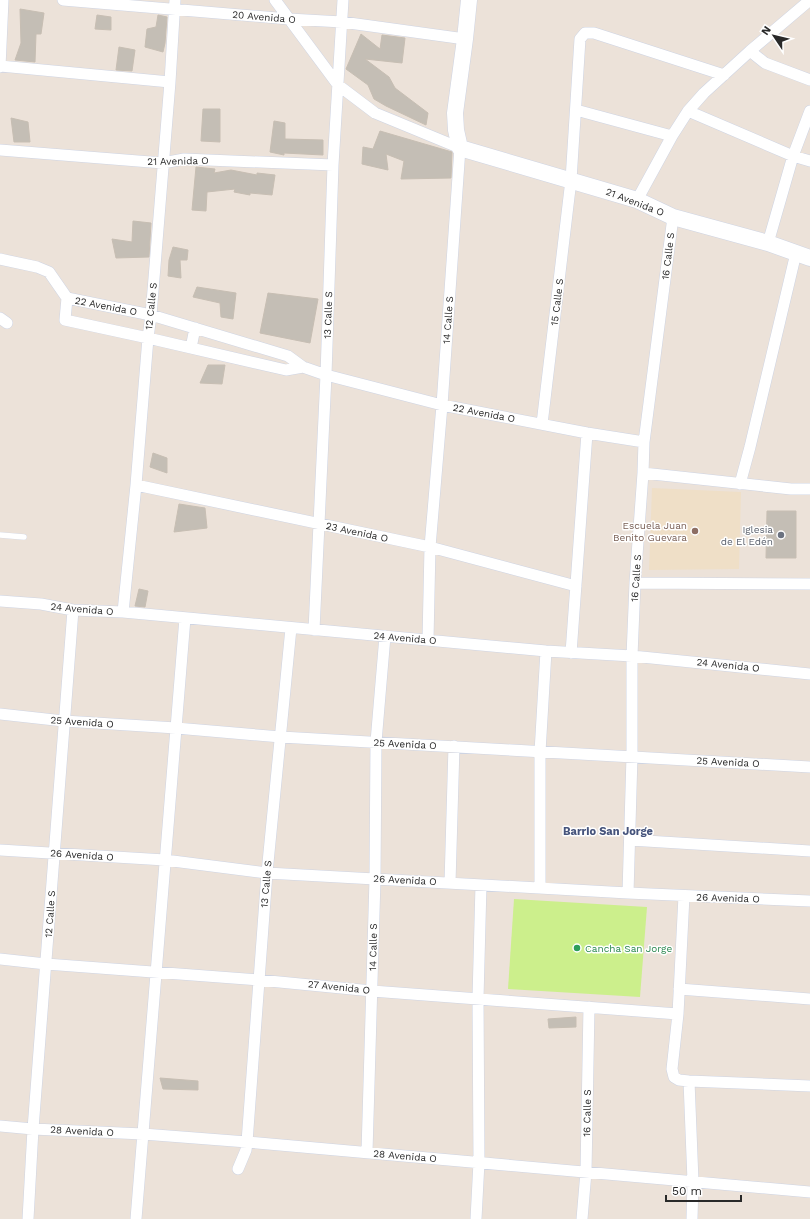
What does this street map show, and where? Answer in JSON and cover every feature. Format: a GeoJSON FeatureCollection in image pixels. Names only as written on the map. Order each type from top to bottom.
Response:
{"type":"FeatureCollection","features":[{"type":"Feature","properties":{"kind":"street"},"geometry":{"type":"LineString","coordinates":[[4,0],[0,66],[170,82]]}},
{"type":"Feature","properties":{"kind":"street","name":"20 Avenida O"},"geometry":{"type":"LineString","coordinates":[[63,0],[175,5],[289,19],[342,22],[465,39]]}},
{"type":"Feature","properties":{"kind":"street"},"geometry":{"type":"LineString","coordinates":[[274,0],[338,85],[375,113],[460,148]]}},
{"type":"Feature","properties":{"kind":"street","name":"13 Calle S"},"geometry":{"type":"LineString","coordinates":[[314,630],[326,375],[333,165],[343,0]]}},
{"type":"Feature","properties":{"kind":"street","name":"14 Calle S"},"geometry":{"type":"LineString","coordinates":[[428,640],[430,547],[442,405],[460,148],[454,112],[465,39],[469,0]]}},
{"type":"Feature","properties":{"kind":"street"},"geometry":{"type":"LineString","coordinates":[[636,200],[672,136],[688,111],[704,93],[750,51],[810,0]]}},
{"type":"Feature","properties":{"kind":"street","name":"12 Calle S"},"geometry":{"type":"LineString","coordinates":[[123,612],[151,315],[175,5]]}},
{"type":"Feature","properties":{"kind":"street","name":"15 Calle S"},"geometry":{"type":"LineString","coordinates":[[542,424],[571,180],[580,39],[585,33],[594,33],[724,75]]}},
{"type":"Feature","properties":{"kind":"street"},"geometry":{"type":"LineString","coordinates":[[750,51],[765,63],[810,80]]}},
{"type":"Feature","properties":{"kind":"street"},"geometry":{"type":"LineString","coordinates":[[576,110],[672,136]]}},
{"type":"Feature","properties":{"kind":"street"},"geometry":{"type":"LineString","coordinates":[[688,111],[793,156],[810,161]]}},
{"type":"Feature","properties":{"kind":"street"},"geometry":{"type":"LineString","coordinates":[[768,243],[793,156],[810,111]]}},
{"type":"Feature","properties":{"kind":"street","name":"21 Avenida O"},"geometry":{"type":"LineString","coordinates":[[460,148],[636,200],[673,217],[768,243],[803,256]]}},
{"type":"Feature","properties":{"kind":"street","name":"21 Avenida O"},"geometry":{"type":"LineString","coordinates":[[0,150],[163,163],[184,159],[333,165]]}},
{"type":"Feature","properties":{"kind":"street","name":"16 Calle S"},"geometry":{"type":"LineString","coordinates":[[628,893],[632,756],[632,656],[644,442],[673,217]]}},
{"type":"Feature","properties":{"kind":"street"},"geometry":{"type":"LineString","coordinates":[[740,484],[803,256]]}},
{"type":"Feature","properties":{"kind":"street","name":"22 Avenida O"},"geometry":{"type":"LineString","coordinates":[[0,258],[37,267],[49,272],[66,298],[65,320],[148,338]]}},
{"type":"Feature","properties":{"kind":"street","name":"22 Avenida O"},"geometry":{"type":"LineString","coordinates":[[66,298],[151,315],[288,356],[303,367],[326,375],[442,405],[587,433],[644,442]]}},
{"type":"Feature","properties":{"kind":"street"},"geometry":{"type":"LineString","coordinates":[[191,348],[195,328]]}},
{"type":"Feature","properties":{"kind":"street"},"geometry":{"type":"LineString","coordinates":[[148,338],[286,370],[303,367]]}},
{"type":"Feature","properties":{"kind":"street"},"geometry":{"type":"LineString","coordinates":[[571,653],[587,433]]}},
{"type":"Feature","properties":{"kind":"street"},"geometry":{"type":"LineString","coordinates":[[643,473],[810,490]]}},
{"type":"Feature","properties":{"kind":"street","name":"23 Avenida O"},"geometry":{"type":"LineString","coordinates":[[136,485],[430,547],[576,586]]}},
{"type":"Feature","properties":{"kind":"street"},"geometry":{"type":"LineString","coordinates":[[635,583],[810,584]]}},
{"type":"Feature","properties":{"kind":"street","name":"24 Avenida O"},"geometry":{"type":"LineString","coordinates":[[0,601],[41,604],[73,610],[123,612],[546,651],[632,656],[810,674]]}},
{"type":"Feature","properties":{"kind":"street","name":"12 Calle S"},"geometry":{"type":"LineString","coordinates":[[28,1219],[33,1129],[73,610]]}},
{"type":"Feature","properties":{"kind":"street"},"geometry":{"type":"LineString","coordinates":[[136,1219],[185,618]]}},
{"type":"Feature","properties":{"kind":"street","name":"13 Calle S"},"geometry":{"type":"LineString","coordinates":[[238,1169],[246,1150],[247,1142],[267,872],[291,628]]}},
{"type":"Feature","properties":{"kind":"street","name":"14 Calle S"},"geometry":{"type":"LineString","coordinates":[[367,1152],[375,879],[376,742],[385,636]]}},
{"type":"Feature","properties":{"kind":"street"},"geometry":{"type":"LineString","coordinates":[[540,888],[540,752],[546,651]]}},
{"type":"Feature","properties":{"kind":"street","name":"25 Avenida O"},"geometry":{"type":"LineString","coordinates":[[0,714],[64,721],[176,728],[281,737],[810,767]]}},
{"type":"Feature","properties":{"kind":"street"},"geometry":{"type":"LineString","coordinates":[[450,883],[454,746]]}},
{"type":"Feature","properties":{"kind":"street"},"geometry":{"type":"LineString","coordinates":[[630,840],[810,851]]}},
{"type":"Feature","properties":{"kind":"street","name":"26 Avenida O"},"geometry":{"type":"LineString","coordinates":[[0,850],[165,860],[267,872],[375,879],[684,896],[810,901]]}},
{"type":"Feature","properties":{"kind":"street"},"geometry":{"type":"LineString","coordinates":[[476,1219],[479,1162],[478,998],[481,885]]}},
{"type":"Feature","properties":{"kind":"street"},"geometry":{"type":"LineString","coordinates":[[684,896],[678,1014],[672,1069],[674,1077],[679,1080],[689,1081],[810,1086]]}},
{"type":"Feature","properties":{"kind":"street","name":"27 Avenida O"},"geometry":{"type":"LineString","coordinates":[[0,958],[46,964],[259,980],[372,991],[678,1014]]}},
{"type":"Feature","properties":{"kind":"street"},"geometry":{"type":"LineString","coordinates":[[679,989],[810,999]]}},
{"type":"Feature","properties":{"kind":"street","name":"16 Calle S"},"geometry":{"type":"LineString","coordinates":[[582,1219],[586,1172],[589,1007]]}},
{"type":"Feature","properties":{"kind":"street"},"geometry":{"type":"LineString","coordinates":[[689,1081],[693,1181],[692,1219]]}},
{"type":"Feature","properties":{"kind":"street","name":"28 Avenida O"},"geometry":{"type":"LineString","coordinates":[[0,1126],[143,1134],[247,1142],[810,1192]]}},
{"type":"Feature","properties":{"kind":"lane"},"geometry":{"type":"LineString","coordinates":[[0,534],[24,537]]}},
{"type":"Feature","properties":{"kind":"shaded area","name":"Escuela Juan Benito Guevara"},"geometry":{"type":"Polygon","coordinates":[[[652,488],[741,492],[739,569],[649,570],[652,488]]]}},
{"type":"Feature","properties":{"kind":"green space","name":"Cancha San Jorge"},"geometry":{"type":"Polygon","coordinates":[[[514,899],[647,907],[640,997],[508,989],[514,899]]]}},
{"type":"Feature","properties":{"kind":"building"},"geometry":{"type":"Polygon","coordinates":[[[20,9],[44,13],[41,34],[36,34],[35,62],[15,60],[21,43],[20,9]]]}},
{"type":"Feature","properties":{"kind":"building"},"geometry":{"type":"Polygon","coordinates":[[[97,15],[111,17],[111,30],[95,29],[97,15]]]}},
{"type":"Feature","properties":{"kind":"building"},"geometry":{"type":"Polygon","coordinates":[[[158,15],[167,17],[163,52],[145,47],[147,29],[156,27],[158,15]]]}},
{"type":"Feature","properties":{"kind":"building"},"geometry":{"type":"Polygon","coordinates":[[[361,34],[380,49],[382,35],[405,38],[402,63],[365,59],[389,77],[395,88],[428,113],[426,125],[374,99],[368,85],[346,69],[361,34]]]}},
{"type":"Feature","properties":{"kind":"building"},"geometry":{"type":"Polygon","coordinates":[[[119,47],[135,50],[132,71],[116,70],[119,47]]]}},
{"type":"Feature","properties":{"kind":"building"},"geometry":{"type":"Polygon","coordinates":[[[203,109],[220,109],[220,142],[201,141],[203,109]]]}},
{"type":"Feature","properties":{"kind":"building"},"geometry":{"type":"Polygon","coordinates":[[[11,118],[28,122],[30,142],[14,142],[11,118]]]}},
{"type":"Feature","properties":{"kind":"building"},"geometry":{"type":"Polygon","coordinates":[[[274,121],[285,123],[285,139],[323,140],[323,155],[284,153],[284,155],[270,152],[274,121]]]}},
{"type":"Feature","properties":{"kind":"building"},"geometry":{"type":"Polygon","coordinates":[[[380,131],[452,152],[451,178],[401,179],[404,161],[386,154],[388,170],[362,164],[363,147],[373,149],[380,131]]]}},
{"type":"Feature","properties":{"kind":"building"},"geometry":{"type":"Polygon","coordinates":[[[196,167],[215,169],[214,173],[231,170],[257,175],[257,173],[275,175],[272,195],[250,193],[250,195],[234,192],[235,189],[207,192],[206,211],[192,210],[196,167]]]}},
{"type":"Feature","properties":{"kind":"building"},"geometry":{"type":"Polygon","coordinates":[[[133,221],[151,223],[149,257],[116,258],[112,239],[132,242],[133,221]]]}},
{"type":"Feature","properties":{"kind":"building"},"geometry":{"type":"Polygon","coordinates":[[[173,247],[188,250],[187,260],[180,260],[181,278],[168,276],[169,260],[173,247]]]}},
{"type":"Feature","properties":{"kind":"building"},"geometry":{"type":"Polygon","coordinates":[[[197,287],[236,293],[233,319],[221,317],[220,303],[193,297],[197,287]]]}},
{"type":"Feature","properties":{"kind":"building"},"geometry":{"type":"Polygon","coordinates":[[[268,293],[318,299],[310,343],[260,333],[268,293]]]}},
{"type":"Feature","properties":{"kind":"building"},"geometry":{"type":"Polygon","coordinates":[[[208,365],[225,365],[222,384],[200,383],[208,365]]]}},
{"type":"Feature","properties":{"kind":"building"},"geometry":{"type":"Polygon","coordinates":[[[153,453],[167,458],[167,473],[150,467],[153,453]]]}},
{"type":"Feature","properties":{"kind":"building"},"geometry":{"type":"Polygon","coordinates":[[[179,504],[205,508],[207,528],[174,532],[179,504]]]}},
{"type":"Feature","properties":{"kind":"building","name":"Iglesia de El Edén"},"geometry":{"type":"Polygon","coordinates":[[[767,511],[796,511],[796,558],[766,558],[767,511]]]}},
{"type":"Feature","properties":{"kind":"building"},"geometry":{"type":"Polygon","coordinates":[[[139,589],[148,591],[145,607],[135,606],[139,589]]]}},
{"type":"Feature","properties":{"kind":"building"},"geometry":{"type":"Polygon","coordinates":[[[576,1017],[576,1027],[549,1028],[548,1019],[576,1017]]]}},
{"type":"Feature","properties":{"kind":"building"},"geometry":{"type":"Polygon","coordinates":[[[160,1078],[198,1081],[198,1090],[163,1089],[160,1078]]]}},
{"type":"Feature","properties":{"kind":"place","name":"Escuela Juan Benito Guevara"},"geometry":{"type":"Point","coordinates":[695,531]}},
{"type":"Feature","properties":{"kind":"place","name":"Iglesia de El Edén"},"geometry":{"type":"Point","coordinates":[781,535]}},
{"type":"Feature","properties":{"kind":"place","name":"Cancha San Jorge"},"geometry":{"type":"Point","coordinates":[577,948]}},
{"type":"Feature","properties":{"kind":"district","name":"Barrio San Jorge"},"geometry":{"type":"Point","coordinates":[608,831]}}]}
